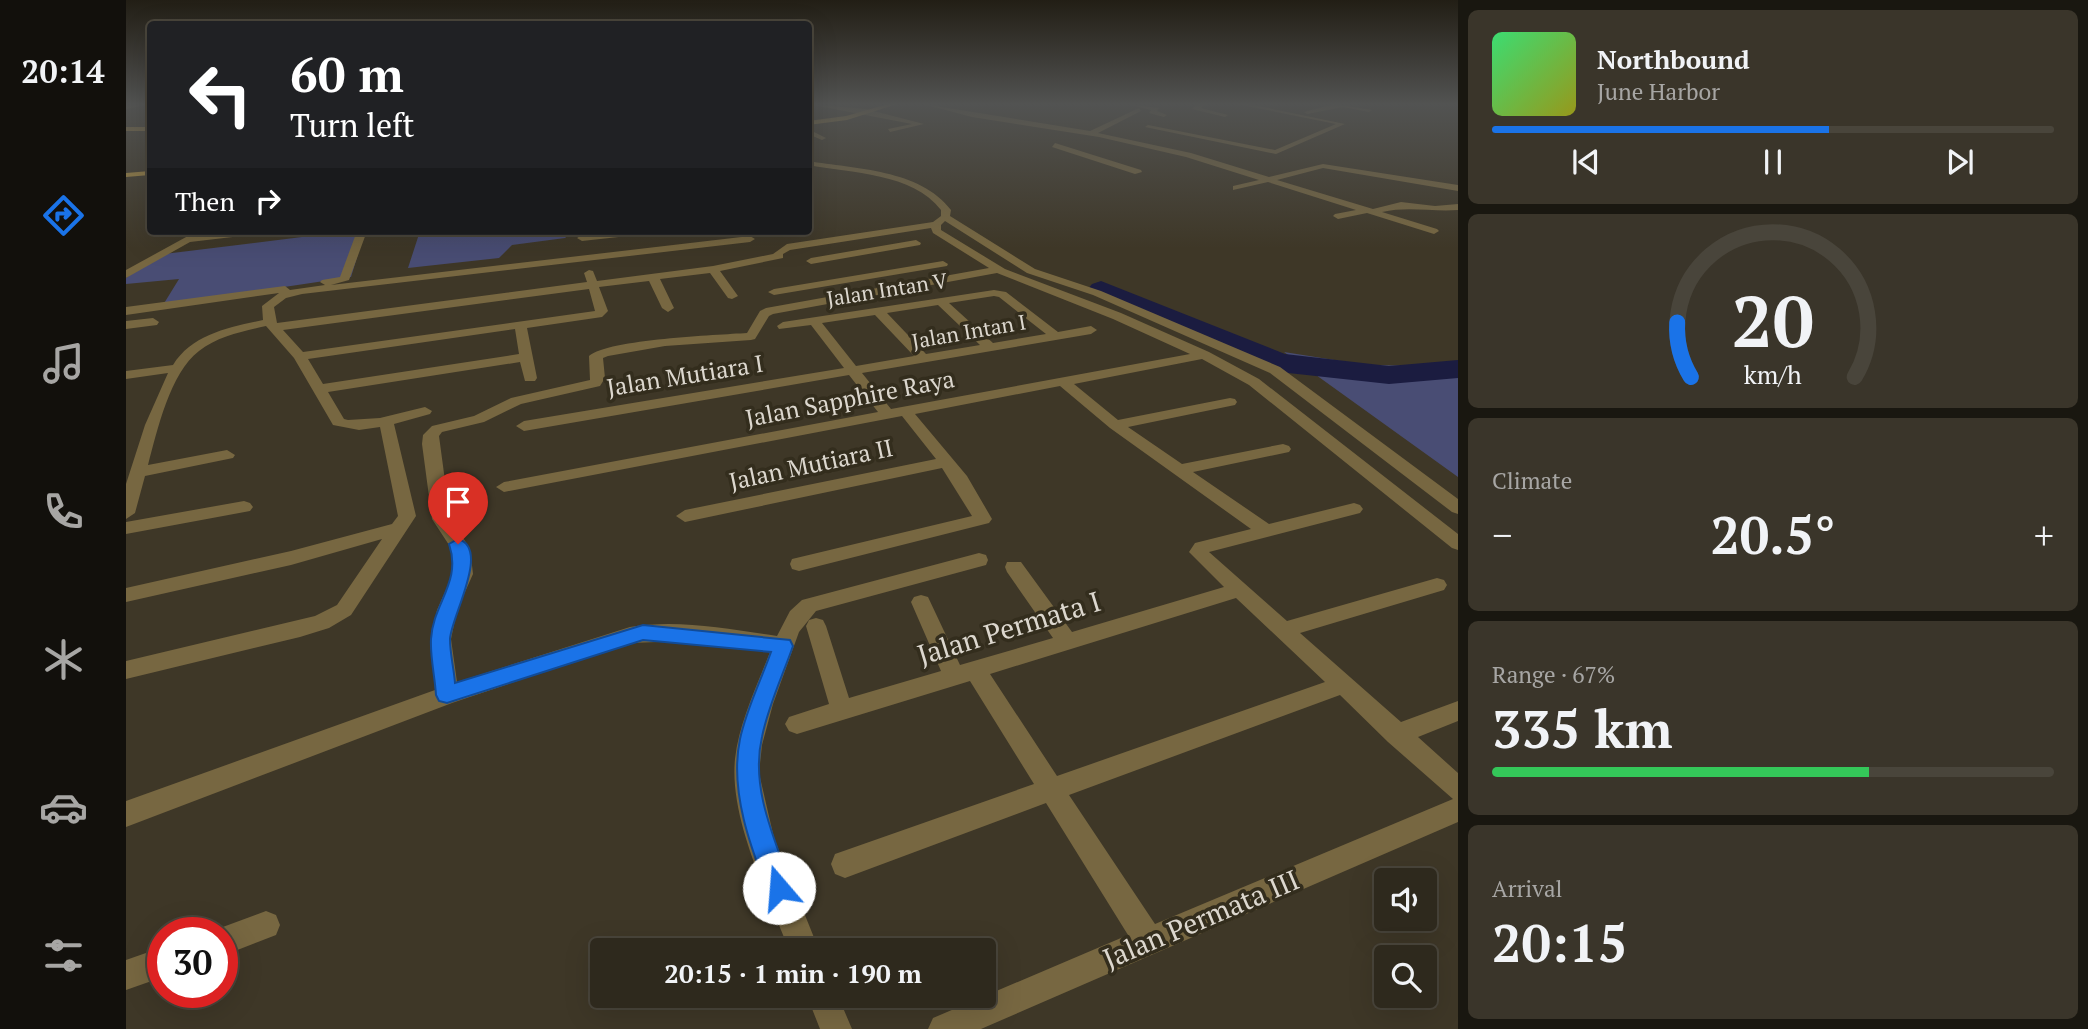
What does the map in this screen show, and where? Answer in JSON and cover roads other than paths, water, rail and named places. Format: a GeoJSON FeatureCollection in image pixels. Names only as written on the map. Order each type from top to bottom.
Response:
{"type":"FeatureCollection","features":[{"type":"Feature","properties":{"kind":"main road"},"geometry":{"type":"LineString","coordinates":[[126,175],[147,172]]}},
{"type":"Feature","properties":{"kind":"street"},"geometry":{"type":"LineString","coordinates":[[1076,152],[1138,172]]}},
{"type":"Feature","properties":{"kind":"street"},"geometry":{"type":"LineString","coordinates":[[1085,155],[1093,152]]}},
{"type":"Feature","properties":{"kind":"street"},"geometry":{"type":"LineString","coordinates":[[1177,152],[1260,171]]}},
{"type":"Feature","properties":{"kind":"street"},"geometry":{"type":"LineString","coordinates":[[1238,153],[1280,163]]}},
{"type":"Feature","properties":{"kind":"street"},"geometry":{"type":"LineString","coordinates":[[1216,161],[1228,156]]}},
{"type":"Feature","properties":{"kind":"street"},"geometry":{"type":"LineString","coordinates":[[1216,161],[1434,231]]}},
{"type":"Feature","properties":{"kind":"street"},"geometry":{"type":"LineString","coordinates":[[1303,161],[1458,188]]}},
{"type":"Feature","properties":{"kind":"street"},"geometry":{"type":"LineString","coordinates":[[812,164],[916,186],[937,197],[946,210],[936,231],[997,270],[1117,316],[1204,355],[1254,382],[1458,544]]}},
{"type":"Feature","properties":{"kind":"street"},"geometry":{"type":"LineString","coordinates":[[1236,188],[1323,166]]}},
{"type":"Feature","properties":{"kind":"street"},"geometry":{"type":"LineString","coordinates":[[1338,216],[1401,205],[1435,209],[1458,206]]}},
{"type":"Feature","properties":{"kind":"street"},"geometry":{"type":"LineString","coordinates":[[779,256],[778,253],[787,247],[940,220],[1031,271],[1097,293],[1275,370],[1458,508]]}},
{"type":"Feature","properties":{"kind":"street"},"geometry":{"type":"LineString","coordinates":[[126,275],[144,262],[196,235]]}},
{"type":"Feature","properties":{"kind":"street"},"geometry":{"type":"LineString","coordinates":[[182,242],[231,235]]}},
{"type":"Feature","properties":{"kind":"street"},"geometry":{"type":"LineString","coordinates":[[126,311],[344,280],[361,235]]}},
{"type":"Feature","properties":{"kind":"street"},"geometry":{"type":"LineString","coordinates":[[582,238],[601,235]]}},
{"type":"Feature","properties":{"kind":"street"},"geometry":{"type":"LineString","coordinates":[[425,411],[349,426],[338,422],[300,356],[272,324],[268,306],[272,300],[285,295],[750,239]]}},
{"type":"Feature","properties":{"kind":"street"},"geometry":{"type":"LineString","coordinates":[[802,260],[916,243]]}},
{"type":"Feature","properties":{"kind":"street"},"geometry":{"type":"LineString","coordinates":[[126,513],[177,368],[195,348],[229,333],[272,324],[713,269],[779,256],[822,267],[836,282]]}},
{"type":"Feature","properties":{"kind":"street"},"geometry":{"type":"LineString","coordinates":[[300,356],[598,314],[601,311],[585,260]]}},
{"type":"Feature","properties":{"kind":"street"},"geometry":{"type":"LineString","coordinates":[[774,292],[943,264]]}},
{"type":"Feature","properties":{"kind":"street"},"geometry":{"type":"LineString","coordinates":[[713,269],[732,296]]}},
{"type":"Feature","properties":{"kind":"street"},"geometry":{"type":"LineString","coordinates":[[447,695],[441,639],[447,610],[463,574],[458,544],[441,519],[430,444],[431,435],[437,429],[479,419],[516,401],[595,383],[598,378],[596,356],[605,353],[665,342],[744,337],[755,333],[764,314],[770,311],[997,270]]}},
{"type":"Feature","properties":{"kind":"street"},"geometry":{"type":"LineString","coordinates":[[653,277],[668,308]]}},
{"type":"Feature","properties":{"kind":"street","name":"Jalan Intan V"},"geometry":{"type":"LineString","coordinates":[[783,326],[998,293],[1056,336]]}},
{"type":"Feature","properties":{"kind":"street"},"geometry":{"type":"LineString","coordinates":[[941,302],[991,348]]}},
{"type":"Feature","properties":{"kind":"street"},"geometry":{"type":"LineString","coordinates":[[878,311],[924,359]]}},
{"type":"Feature","properties":{"kind":"street"},"geometry":{"type":"LineString","coordinates":[[814,321],[888,415]]}},
{"type":"Feature","properties":{"kind":"street"},"geometry":{"type":"LineString","coordinates":[[126,325],[153,322]]}},
{"type":"Feature","properties":{"kind":"street"},"geometry":{"type":"LineString","coordinates":[[520,325],[530,378]]}},
{"type":"Feature","properties":{"kind":"street","name":"Jalan Intan I"},"geometry":{"type":"LineString","coordinates":[[853,371],[1091,330]]}},
{"type":"Feature","properties":{"kind":"street","name":"Jalan Sapphire Raya"},"geometry":{"type":"LineString","coordinates":[[504,487],[1204,355]]}},
{"type":"Feature","properties":{"kind":"street"},"geometry":{"type":"LineString","coordinates":[[317,389],[526,357]]}},
{"type":"Feature","properties":{"kind":"street"},"geometry":{"type":"LineString","coordinates":[[126,375],[177,368]]}},
{"type":"Feature","properties":{"kind":"street","name":"Jalan Mutiara I"},"geometry":{"type":"LineString","coordinates":[[524,426],[853,371]]}},
{"type":"Feature","properties":{"kind":"street"},"geometry":{"type":"LineString","coordinates":[[1062,381],[1115,425],[1266,531]]}},
{"type":"Feature","properties":{"kind":"street"},"geometry":{"type":"LineString","coordinates":[[1115,425],[1230,402]]}},
{"type":"Feature","properties":{"kind":"street"},"geometry":{"type":"LineString","coordinates":[[799,564],[983,519],[961,480],[906,412]]}},
{"type":"Feature","properties":{"kind":"street"},"geometry":{"type":"LineString","coordinates":[[126,670],[300,629],[333,616],[349,604],[407,516],[407,503],[386,420]]}},
{"type":"Feature","properties":{"kind":"street"},"geometry":{"type":"LineString","coordinates":[[1179,470],[1283,449]]}},
{"type":"Feature","properties":{"kind":"street"},"geometry":{"type":"LineString","coordinates":[[139,472],[227,455]]}},
{"type":"Feature","properties":{"kind":"street","name":"Jalan Mutiara II"},"geometry":{"type":"LineString","coordinates":[[685,516],[947,461]]}},
{"type":"Feature","properties":{"kind":"street"},"geometry":{"type":"LineString","coordinates":[[126,528],[244,508]]}},
{"type":"Feature","properties":{"kind":"street"},"geometry":{"type":"LineString","coordinates":[[1354,509],[1199,549],[1198,552],[1458,789]]}},
{"type":"Feature","properties":{"kind":"street"},"geometry":{"type":"LineString","coordinates":[[126,595],[291,558],[400,528]]}},
{"type":"Feature","properties":{"kind":"street"},"geometry":{"type":"LineString","coordinates":[[800,938],[754,813],[747,772],[751,737],[783,646],[801,612],[809,605],[979,560]]}},
{"type":"Feature","properties":{"kind":"street"},"geometry":{"type":"LineString","coordinates":[[1014,567],[1067,642]]}},
{"type":"Feature","properties":{"kind":"street"},"geometry":{"type":"LineString","coordinates":[[1282,630],[1437,585]]}},
{"type":"Feature","properties":{"kind":"street","name":"Jalan Permata I"},"geometry":{"type":"LineString","coordinates":[[797,724],[1239,590]]}},
{"type":"Feature","properties":{"kind":"street"},"geometry":{"type":"LineString","coordinates":[[921,602],[965,673],[1051,788],[1149,942]]}},
{"type":"Feature","properties":{"kind":"street"},"geometry":{"type":"LineString","coordinates":[[816,626],[842,711]]}},
{"type":"Feature","properties":{"kind":"street"},"geometry":{"type":"LineString","coordinates":[[126,814],[447,695],[643,632],[783,646]]}},
{"type":"Feature","properties":{"kind":"street"},"geometry":{"type":"LineString","coordinates":[[845,864],[1342,685]]}},
{"type":"Feature","properties":{"kind":"street"},"geometry":{"type":"LineString","coordinates":[[1396,735],[1458,711]]}},
{"type":"Feature","properties":{"kind":"street","name":"Jalan Permata III"},"geometry":{"type":"LineString","coordinates":[[944,1029],[1458,809]]}},
{"type":"Feature","properties":{"kind":"street"},"geometry":{"type":"LineString","coordinates":[[238,935],[267,925]]}},
{"type":"Feature","properties":{"kind":"street"},"geometry":{"type":"LineString","coordinates":[[126,975],[147,968]]}},
{"type":"Feature","properties":{"kind":"street"},"geometry":{"type":"LineString","coordinates":[[827,1008],[836,1029]]}},
{"type":"Feature","properties":{"kind":"waterway"},"geometry":{"type":"LineString","coordinates":[[1101,289],[1279,363],[1389,375],[1458,369]]}}]}
